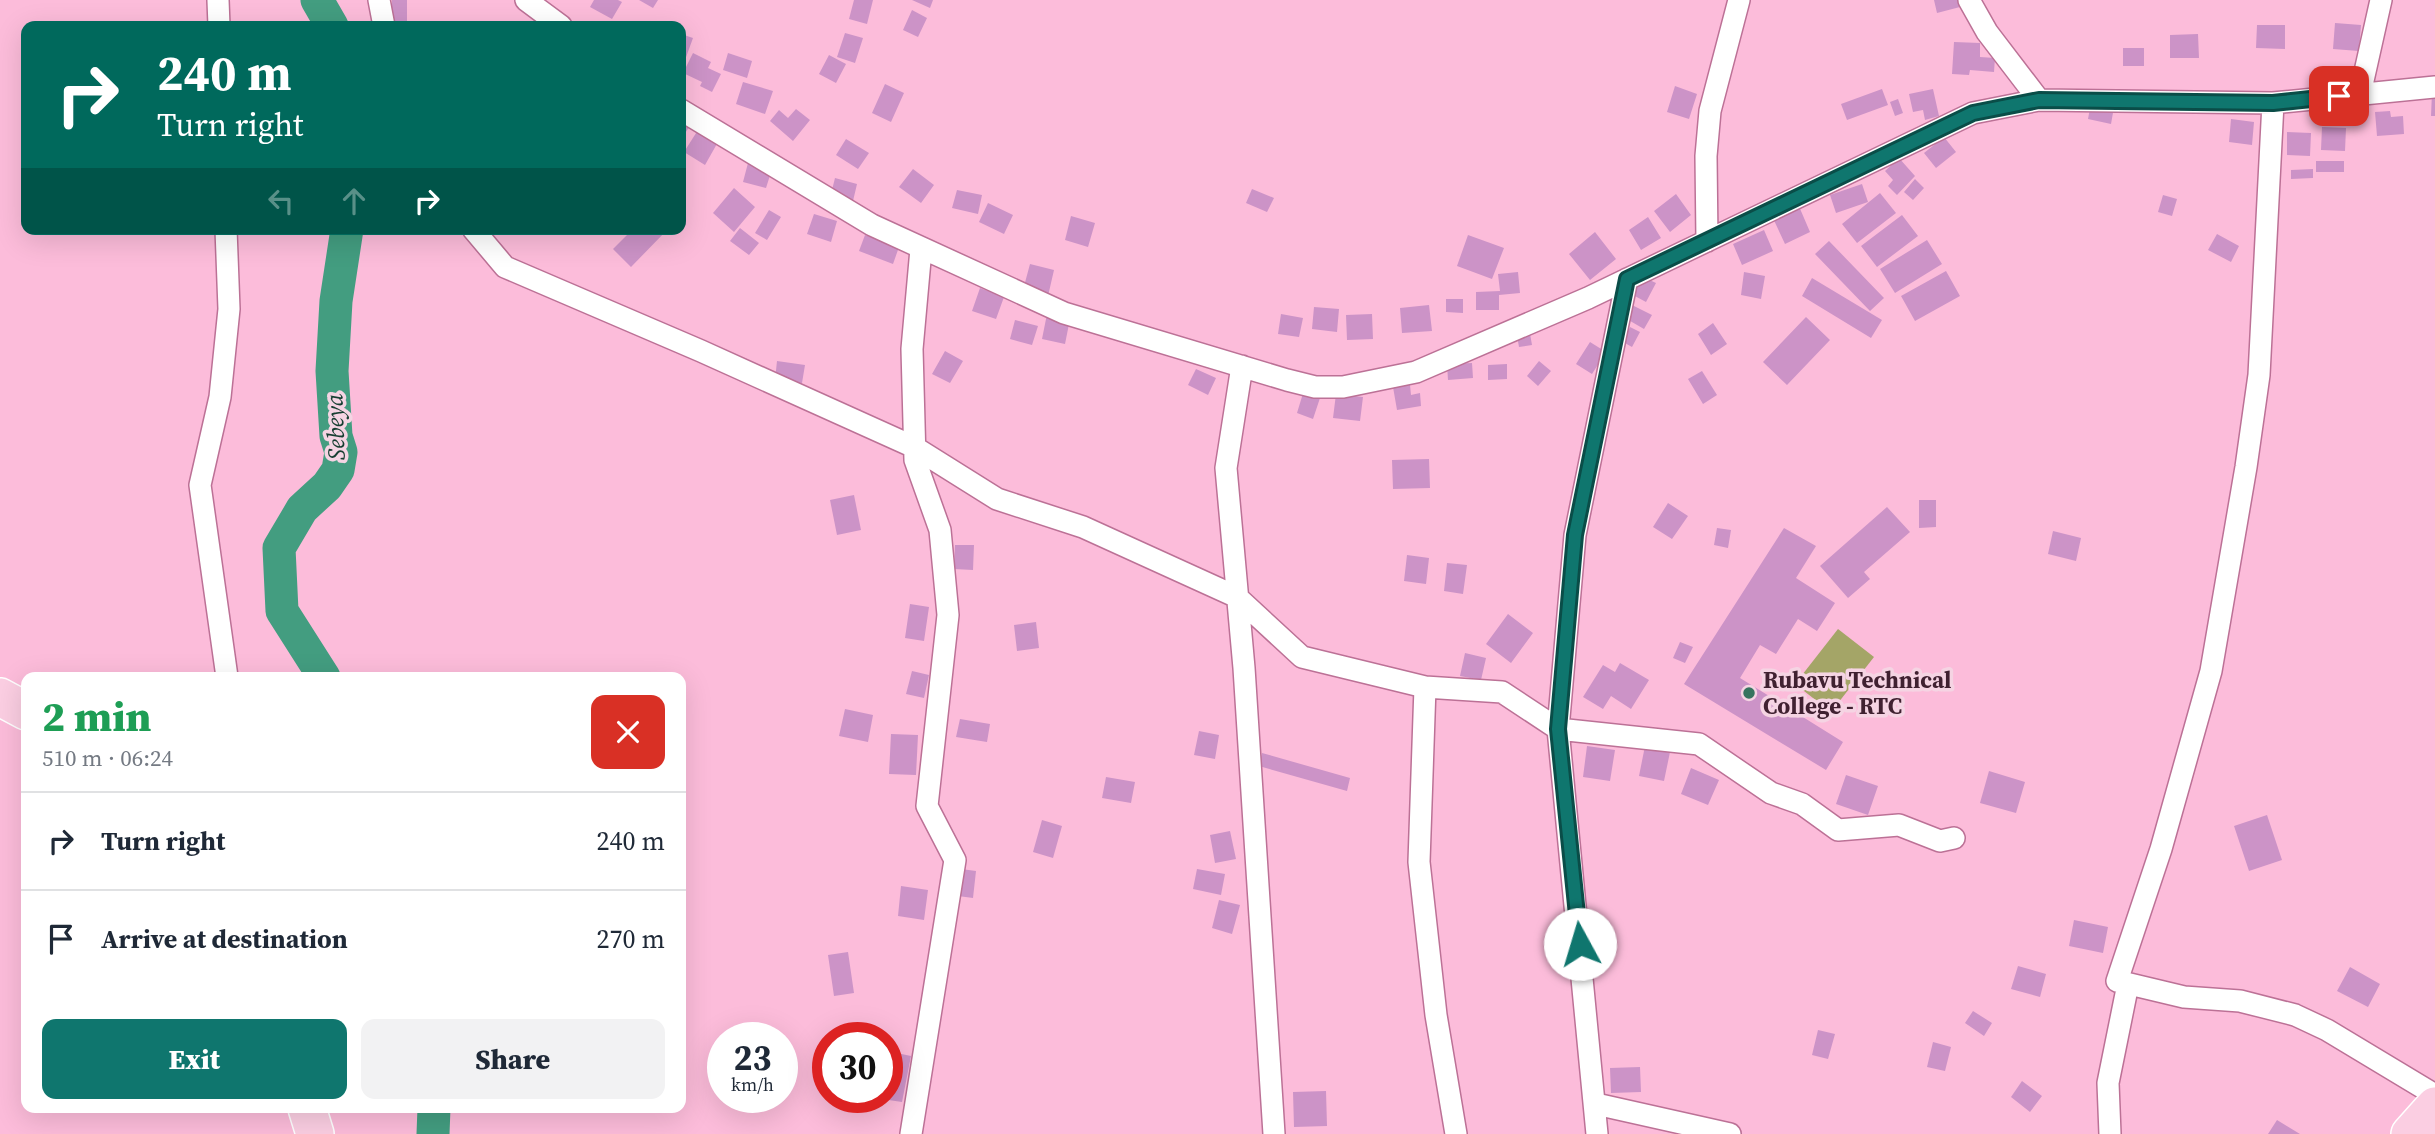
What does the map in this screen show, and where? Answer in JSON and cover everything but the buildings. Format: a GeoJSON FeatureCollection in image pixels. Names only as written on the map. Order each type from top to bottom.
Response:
{"type":"FeatureCollection","features":[{"type":"Feature","properties":{"kind":"highway"},"geometry":{"type":"LineString","coordinates":[[0,696],[21,708]]}},
{"type":"Feature","properties":{"kind":"highway"},"geometry":{"type":"LineString","coordinates":[[2410,1134],[2435,1106]]}},
{"type":"Feature","properties":{"kind":"highway"},"geometry":{"type":"LineString","coordinates":[[308,1113],[314,1134]]}},
{"type":"Feature","properties":{"kind":"street"},"geometry":{"type":"LineString","coordinates":[[218,0],[219,21]]}},
{"type":"Feature","properties":{"kind":"street"},"geometry":{"type":"LineString","coordinates":[[379,0],[383,21]]}},
{"type":"Feature","properties":{"kind":"street"},"geometry":{"type":"LineString","coordinates":[[526,0],[554,21]]}},
{"type":"Feature","properties":{"kind":"street"},"geometry":{"type":"LineString","coordinates":[[1707,241],[1706,156],[1710,111],[1739,0]]}},
{"type":"Feature","properties":{"kind":"street"},"geometry":{"type":"LineString","coordinates":[[1969,0],[1987,32],[2039,100]]}},
{"type":"Feature","properties":{"kind":"street"},"geometry":{"type":"LineString","coordinates":[[2360,94],[2381,0]]}},
{"type":"Feature","properties":{"kind":"street"},"geometry":{"type":"LineString","coordinates":[[686,113],[872,225],[1064,313],[1315,387],[1380,381],[1416,372],[1627,279],[1973,113],[2039,100],[2273,103],[2435,87]]}},
{"type":"Feature","properties":{"kind":"street"},"geometry":{"type":"LineString","coordinates":[[2273,103],[2259,375],[2211,671],[2161,849],[2117,981],[2184,997],[2240,1001],[2295,1015],[2326,1030],[2435,1095]]}},
{"type":"Feature","properties":{"kind":"street"},"geometry":{"type":"LineString","coordinates":[[226,235],[229,309],[220,397],[200,485],[226,672]]}},
{"type":"Feature","properties":{"kind":"street"},"geometry":{"type":"LineString","coordinates":[[478,235],[505,267],[914,447],[997,499],[1083,527],[1237,597],[1302,657],[1425,687],[1502,692],[1558,729],[1699,744],[1771,793],[1802,804],[1838,831],[1899,825],[1940,841],[1954,838]]}},
{"type":"Feature","properties":{"kind":"street"},"geometry":{"type":"LineString","coordinates":[[911,1134],[955,860],[927,806],[948,615],[940,530],[915,460],[914,447],[912,349],[920,249]]}},
{"type":"Feature","properties":{"kind":"street"},"geometry":{"type":"LineString","coordinates":[[1597,1134],[1558,729],[1575,535],[1627,279]]}},
{"type":"Feature","properties":{"kind":"street"},"geometry":{"type":"LineString","coordinates":[[1241,366],[1226,468],[1274,1134]]}},
{"type":"Feature","properties":{"kind":"street"},"geometry":{"type":"LineString","coordinates":[[1425,687],[1419,862],[1436,1015],[1456,1134]]}},
{"type":"Feature","properties":{"kind":"street"},"geometry":{"type":"LineString","coordinates":[[2110,1134],[2108,1083],[2128,984]]}},
{"type":"Feature","properties":{"kind":"street"},"geometry":{"type":"LineString","coordinates":[[1596,1104],[1730,1134]]}},
{"type":"Feature","properties":{"kind":"green space"},"geometry":{"type":"Polygon","coordinates":[[[1838,629],[1874,657],[1831,712],[1795,684],[1838,629]]]}},
{"type":"Feature","properties":{"kind":"waterway","name":"Sebeya"},"geometry":{"type":"LineString","coordinates":[[317,0],[329,21]]}},
{"type":"Feature","properties":{"kind":"waterway","name":"Sebeya"},"geometry":{"type":"LineString","coordinates":[[321,672],[282,611],[279,548],[302,509],[327,486],[338,470],[341,452],[336,436],[332,371],[336,301],[346,235]]}},
{"type":"Feature","properties":{"kind":"waterway","name":"Sebeya"},"geometry":{"type":"LineString","coordinates":[[433,1134],[434,1113]]}},
{"type":"Feature","properties":{"kind":"place","name":"Rubavu Technical College - RTC"},"geometry":{"type":"Point","coordinates":[1749,693]}},
{"type":"Feature","properties":{"kind":"route"},"geometry":{"type":"LineString","coordinates":[[1580,944],[1558,729],[1575,535],[1627,279],[1973,113],[2008,104],[2039,100],[2273,103],[2339,96]]}}]}
